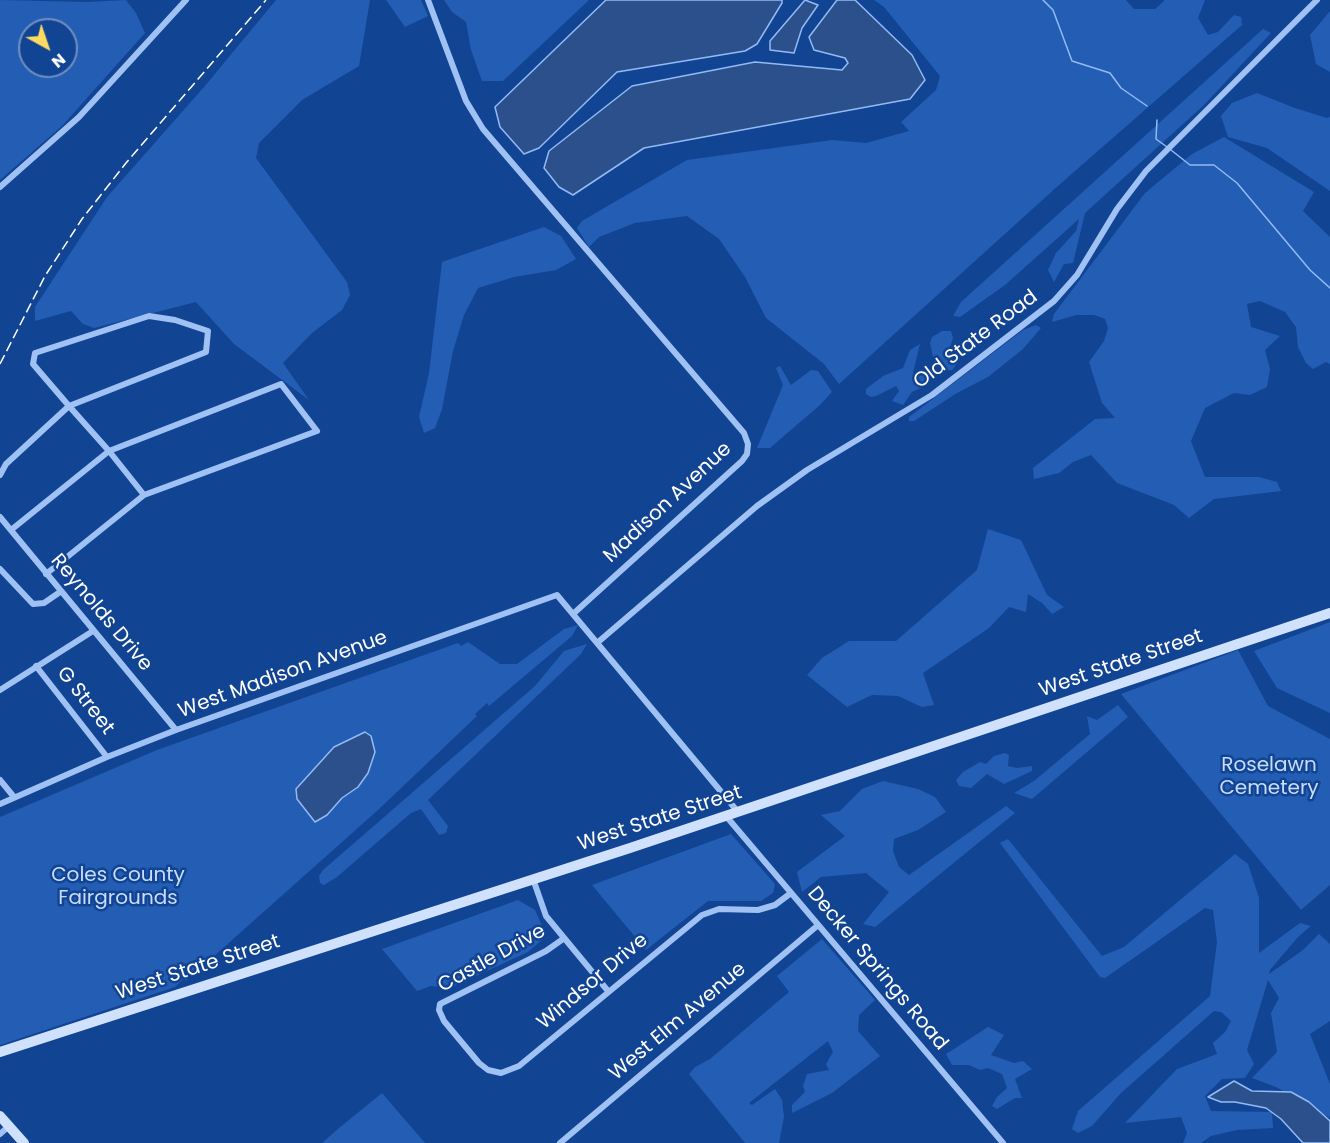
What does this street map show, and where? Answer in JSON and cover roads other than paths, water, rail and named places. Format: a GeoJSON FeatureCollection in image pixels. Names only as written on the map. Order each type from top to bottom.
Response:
{"type":"FeatureCollection","features":[{"type":"Feature","properties":{"kind":"street"},"geometry":{"type":"LineString","coordinates":[[0,187],[80,117],[186,0]]}},
{"type":"Feature","properties":{"kind":"street","name":"Madison Avenue"},"geometry":{"type":"LineString","coordinates":[[428,0],[466,101],[483,129],[744,433],[748,444],[747,454],[573,614]]}},
{"type":"Feature","properties":{"kind":"street","name":"Old State Road"},"geometry":{"type":"LineString","coordinates":[[597,643],[757,506],[807,470],[932,395],[1047,307],[1077,275],[1117,209],[1161,155],[1317,0]]}},
{"type":"Feature","properties":{"kind":"street"},"geometry":{"type":"LineString","coordinates":[[0,475],[6,464],[69,406],[81,399],[198,357],[206,352],[208,331],[175,320],[148,316],[35,353],[33,364],[69,406],[109,451],[144,495]]}},
{"type":"Feature","properties":{"kind":"street"},"geometry":{"type":"LineString","coordinates":[[11,530],[109,451],[281,384],[317,431],[144,495],[46,574]]}},
{"type":"Feature","properties":{"kind":"street","name":"Reynolds Drive"},"geometry":{"type":"LineString","coordinates":[[0,517],[176,730]]}},
{"type":"Feature","properties":{"kind":"street"},"geometry":{"type":"LineString","coordinates":[[0,569],[33,604],[44,603],[60,592]]}},
{"type":"Feature","properties":{"kind":"street","name":"West Madison Avenue"},"geometry":{"type":"LineString","coordinates":[[0,804],[107,757],[176,730],[557,595],[573,614]]}},
{"type":"Feature","properties":{"kind":"street","name":"West State Street"},"geometry":{"type":"LineString","coordinates":[[0,1052],[726,816],[1330,613]]}},
{"type":"Feature","properties":{"kind":"street"},"geometry":{"type":"LineString","coordinates":[[573,614],[738,812]]}},
{"type":"Feature","properties":{"kind":"street"},"geometry":{"type":"LineString","coordinates":[[0,690],[93,631]]}},
{"type":"Feature","properties":{"kind":"street","name":"G Street"},"geometry":{"type":"LineString","coordinates":[[36,666],[107,757]]}},
{"type":"Feature","properties":{"kind":"street"},"geometry":{"type":"LineString","coordinates":[[0,780],[14,797]]}},
{"type":"Feature","properties":{"kind":"street","name":"Decker Springs Road"},"geometry":{"type":"LineString","coordinates":[[726,816],[1003,1143]]}},
{"type":"Feature","properties":{"kind":"street"},"geometry":{"type":"LineString","coordinates":[[533,879],[546,916],[608,992]]}},
{"type":"Feature","properties":{"kind":"street","name":"Windsor Drive"},"geometry":{"type":"LineString","coordinates":[[439,1010],[444,1021],[479,1063],[488,1070],[501,1073],[519,1066],[702,915],[719,909],[758,910],[775,905],[791,894]]}},
{"type":"Feature","properties":{"kind":"street","name":"West Elm Avenue"},"geometry":{"type":"LineString","coordinates":[[560,1143],[817,926]]}},
{"type":"Feature","properties":{"kind":"street","name":"Castle Drive"},"geometry":{"type":"LineString","coordinates":[[439,1010],[444,1000],[546,951],[563,939]]}},
{"type":"Feature","properties":{"kind":"street"},"geometry":{"type":"LineString","coordinates":[[0,1116],[24,1143]]}},
{"type":"Feature","properties":{"kind":"street"},"geometry":{"type":"LineString","coordinates":[[0,1134],[9,1126]]}},
{"type":"Feature","properties":{"kind":"waterway"},"geometry":{"type":"LineString","coordinates":[[1043,0],[1053,10],[1072,61],[1110,73],[1121,88],[1147,106]]}},
{"type":"Feature","properties":{"kind":"waterway"},"geometry":{"type":"LineString","coordinates":[[1157,120],[1156,139],[1167,147]]}},
{"type":"Feature","properties":{"kind":"waterway"},"geometry":{"type":"LineString","coordinates":[[1171,150],[1190,165],[1214,165],[1237,183],[1310,270],[1330,288]]}},
{"type":"Feature","properties":{"kind":"railway"},"geometry":{"type":"LineString","coordinates":[[0,364],[45,276],[82,219],[126,163],[266,0]]}},
{"type":"Feature","properties":{"kind":"park label","name":"Roselawn Cemetery"},"geometry":{"type":"Point","coordinates":[1269,778]}},
{"type":"Feature","properties":{"kind":"park label","name":"Coles County Fairgrounds"},"geometry":{"type":"Point","coordinates":[118,888]}}]}
